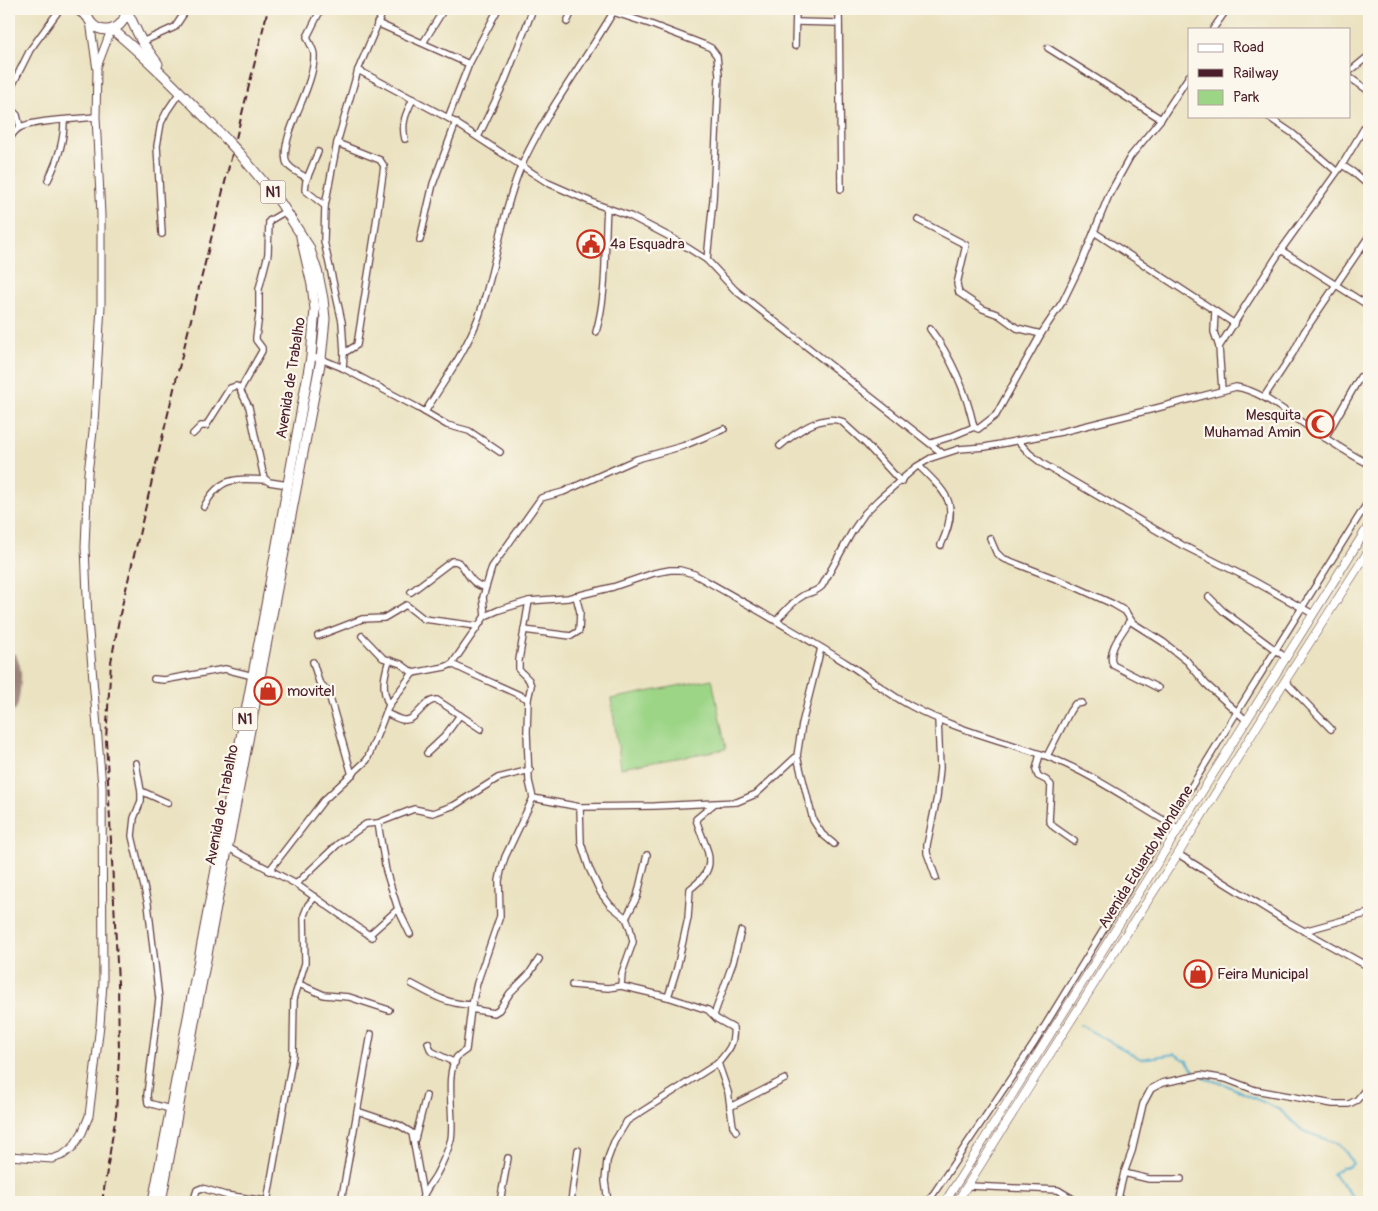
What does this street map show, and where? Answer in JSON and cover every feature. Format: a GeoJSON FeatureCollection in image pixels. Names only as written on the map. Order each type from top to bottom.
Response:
{"type":"FeatureCollection","features":[{"type":"Feature","properties":{"kind":"highway"},"geometry":{"type":"LineString","coordinates":[[86,9],[89,20]]}},
{"type":"Feature","properties":{"kind":"highway","name":"N1"},"geometry":{"type":"LineString","coordinates":[[89,20],[101,30],[112,29],[122,23],[127,10]]}},
{"type":"Feature","properties":{"kind":"highway","name":"N1"},"geometry":{"type":"LineString","coordinates":[[127,10],[142,42],[171,82]]}},
{"type":"Feature","properties":{"kind":"highway","name":"N1"},"geometry":{"type":"LineString","coordinates":[[112,29],[137,49],[171,82],[266,182],[300,234]]}},
{"type":"Feature","properties":{"kind":"highway","name":"Avenida de Trabalho"},"geometry":{"type":"LineString","coordinates":[[283,536],[288,485],[311,358],[315,309],[300,234]]}},
{"type":"Feature","properties":{"kind":"highway","name":"Avenida de Trabalho"},"geometry":{"type":"LineString","coordinates":[[158,1198],[283,536],[322,360],[325,319],[323,299],[318,274],[309,247],[300,234]]}},
{"type":"Feature","properties":{"kind":"highway"},"geometry":{"type":"LineString","coordinates":[[298,431],[307,433]]}},
{"type":"Feature","properties":{"kind":"highway","name":"Avenida de Trabalho"},"geometry":{"type":"LineString","coordinates":[[249,717],[253,676],[268,617]]}},
{"type":"Feature","properties":{"kind":"highway","name":"Avenida de Trabalho"},"geometry":{"type":"LineString","coordinates":[[158,1198],[170,1108],[195,999]]}},
{"type":"Feature","properties":{"kind":"main road","name":"Avenida Eduardo Mondlane"},"geometry":{"type":"LineString","coordinates":[[944,1202],[1369,524]]}},
{"type":"Feature","properties":{"kind":"main road","name":"Avenida Eduardo Mondlane"},"geometry":{"type":"LineString","coordinates":[[957,1202],[1178,854],[1284,681],[1369,550]]}},
{"type":"Feature","properties":{"kind":"main road"},"geometry":{"type":"LineString","coordinates":[[1296,642],[1305,649]]}},
{"type":"Feature","properties":{"kind":"main road"},"geometry":{"type":"LineString","coordinates":[[1167,848],[1178,854]]}},
{"type":"Feature","properties":{"kind":"street"},"geometry":{"type":"LineString","coordinates":[[9,92],[30,50],[60,9]]}},
{"type":"Feature","properties":{"kind":"street"},"geometry":{"type":"LineString","coordinates":[[9,1156],[52,1159],[63,1155],[73,1146],[82,1133],[89,1116],[100,1025],[103,957],[102,786],[89,639],[85,548],[88,473],[94,423],[102,306],[101,215],[96,117],[96,70],[89,20],[74,9]]}},
{"type":"Feature","properties":{"kind":"street"},"geometry":{"type":"LineString","coordinates":[[142,42],[174,27],[187,9]]}},
{"type":"Feature","properties":{"kind":"street"},"geometry":{"type":"LineString","coordinates":[[307,178],[288,166],[286,154],[291,132],[313,68],[314,53],[307,38],[321,9]]}},
{"type":"Feature","properties":{"kind":"street"},"geometry":{"type":"LineString","coordinates":[[343,368],[342,322],[324,241],[325,206],[337,143],[358,70],[384,9]]}},
{"type":"Feature","properties":{"kind":"street"},"geometry":{"type":"LineString","coordinates":[[423,43],[444,9]]}},
{"type":"Feature","properties":{"kind":"street"},"geometry":{"type":"LineString","coordinates":[[448,118],[469,64],[498,9]]}},
{"type":"Feature","properties":{"kind":"street"},"geometry":{"type":"LineString","coordinates":[[478,137],[504,83],[533,9]]}},
{"type":"Feature","properties":{"kind":"street"},"geometry":{"type":"LineString","coordinates":[[567,22],[573,9]]}},
{"type":"Feature","properties":{"kind":"street"},"geometry":{"type":"LineString","coordinates":[[795,46],[796,9]]}},
{"type":"Feature","properties":{"kind":"street"},"geometry":{"type":"LineString","coordinates":[[839,9],[841,189]]}},
{"type":"Feature","properties":{"kind":"street"},"geometry":{"type":"LineString","coordinates":[[1215,28],[1226,9]]}},
{"type":"Feature","properties":{"kind":"street"},"geometry":{"type":"LineString","coordinates":[[425,412],[454,366],[478,317],[491,278],[514,184],[534,141],[563,89],[614,10],[705,45],[711,48],[717,56],[719,75],[716,158],[707,260]]}},
{"type":"Feature","properties":{"kind":"street"},"geometry":{"type":"LineString","coordinates":[[796,22],[839,23]]}},
{"type":"Feature","properties":{"kind":"street"},"geometry":{"type":"LineString","coordinates":[[377,23],[469,64]]}},
{"type":"Feature","properties":{"kind":"street"},"geometry":{"type":"LineString","coordinates":[[96,70],[112,29]]}},
{"type":"Feature","properties":{"kind":"street"},"geometry":{"type":"LineString","coordinates":[[1048,48],[1161,119]]}},
{"type":"Feature","properties":{"kind":"street"},"geometry":{"type":"LineString","coordinates":[[1350,71],[1369,57]]}},
{"type":"Feature","properties":{"kind":"street"},"geometry":{"type":"LineString","coordinates":[[358,70],[456,122],[548,183],[630,216],[674,239],[707,260],[735,290],[816,356],[942,453]]}},
{"type":"Feature","properties":{"kind":"street"},"geometry":{"type":"LineString","coordinates":[[1350,78],[1369,91]]}},
{"type":"Feature","properties":{"kind":"street"},"geometry":{"type":"LineString","coordinates":[[930,443],[974,427],[978,429],[996,415],[1041,334],[1063,301],[1109,195],[1130,157],[1161,119],[1188,80]]}},
{"type":"Feature","properties":{"kind":"street"},"geometry":{"type":"LineString","coordinates":[[162,234],[156,146],[161,123],[180,92]]}},
{"type":"Feature","properties":{"kind":"street"},"geometry":{"type":"LineString","coordinates":[[405,139],[403,129],[404,118],[413,99]]}},
{"type":"Feature","properties":{"kind":"street"},"geometry":{"type":"LineString","coordinates":[[9,107],[17,115],[20,127]]}},
{"type":"Feature","properties":{"kind":"street"},"geometry":{"type":"LineString","coordinates":[[9,140],[13,132],[20,127],[33,123],[96,117]]}},
{"type":"Feature","properties":{"kind":"street"},"geometry":{"type":"LineString","coordinates":[[1270,118],[1292,133],[1336,172]]}},
{"type":"Feature","properties":{"kind":"street"},"geometry":{"type":"LineString","coordinates":[[1219,347],[1281,250],[1342,165],[1369,120]]}},
{"type":"Feature","properties":{"kind":"street"},"geometry":{"type":"LineString","coordinates":[[48,180],[56,165],[64,121]]}},
{"type":"Feature","properties":{"kind":"street"},"geometry":{"type":"LineString","coordinates":[[420,240],[433,184],[456,122]]}},
{"type":"Feature","properties":{"kind":"street"},"geometry":{"type":"LineString","coordinates":[[337,143],[380,160],[384,166],[357,345],[344,353]]}},
{"type":"Feature","properties":{"kind":"street"},"geometry":{"type":"LineString","coordinates":[[318,152],[307,178],[305,190],[325,206]]}},
{"type":"Feature","properties":{"kind":"street"},"geometry":{"type":"LineString","coordinates":[[1342,165],[1369,186]]}},
{"type":"Feature","properties":{"kind":"street"},"geometry":{"type":"LineString","coordinates":[[596,332],[604,300],[605,242],[608,208]]}},
{"type":"Feature","properties":{"kind":"street"},"geometry":{"type":"LineString","coordinates":[[266,480],[249,407],[241,392],[241,388],[262,351],[256,337],[259,315],[259,289],[268,254],[269,221],[286,211]]}},
{"type":"Feature","properties":{"kind":"street"},"geometry":{"type":"LineString","coordinates":[[918,220],[966,245],[957,284],[960,293],[983,308],[999,315],[1017,328],[1041,334]]}},
{"type":"Feature","properties":{"kind":"street"},"geometry":{"type":"LineString","coordinates":[[1094,232],[1235,324]]}},
{"type":"Feature","properties":{"kind":"street"},"geometry":{"type":"LineString","coordinates":[[1264,397],[1293,354],[1304,332],[1369,236]]}},
{"type":"Feature","properties":{"kind":"street"},"geometry":{"type":"LineString","coordinates":[[1281,250],[1369,306]]}},
{"type":"Feature","properties":{"kind":"street"},"geometry":{"type":"LineString","coordinates":[[1215,311],[1214,332],[1219,347],[1222,390]]}},
{"type":"Feature","properties":{"kind":"street"},"geometry":{"type":"LineString","coordinates":[[930,329],[944,347],[964,390],[974,427]]}},
{"type":"Feature","properties":{"kind":"street"},"geometry":{"type":"LineString","coordinates":[[311,358],[343,368],[447,425],[469,431],[500,452]]}},
{"type":"Feature","properties":{"kind":"street"},"geometry":{"type":"LineString","coordinates":[[1325,438],[1360,377]]}},
{"type":"Feature","properties":{"kind":"street"},"geometry":{"type":"LineString","coordinates":[[193,434],[201,426],[206,426],[230,388],[236,386],[241,388]]}},
{"type":"Feature","properties":{"kind":"street"},"geometry":{"type":"LineString","coordinates":[[777,620],[797,600],[806,594],[817,591],[822,586],[852,532],[879,498],[919,466],[942,453],[1018,441],[1236,387],[1248,389],[1264,397],[1325,438],[1369,464]]}},
{"type":"Feature","properties":{"kind":"street"},"geometry":{"type":"LineString","coordinates":[[780,446],[795,434],[821,422],[830,419],[841,421],[865,442],[901,482]]}},
{"type":"Feature","properties":{"kind":"street"},"geometry":{"type":"LineString","coordinates":[[485,616],[483,597],[492,567],[541,498],[564,492],[637,459],[683,446],[724,429]]}},
{"type":"Feature","properties":{"kind":"street"},"geometry":{"type":"LineString","coordinates":[[1018,441],[1042,464],[1182,544],[1313,614]]}},
{"type":"Feature","properties":{"kind":"street"},"geometry":{"type":"LineString","coordinates":[[919,466],[941,488],[948,498],[951,515],[948,532],[941,545]]}},
{"type":"Feature","properties":{"kind":"street"},"geometry":{"type":"LineString","coordinates":[[204,507],[212,492],[225,482],[244,479],[266,480],[288,485]]}},
{"type":"Feature","properties":{"kind":"street"},"geometry":{"type":"LineString","coordinates":[[928,1202],[1033,1045],[1369,500]]}},
{"type":"Feature","properties":{"kind":"street"},"geometry":{"type":"LineString","coordinates":[[990,538],[996,552],[1002,558],[1069,584],[1114,604],[1125,611],[1130,620],[1141,629],[1163,642],[1187,661],[1206,684],[1246,720]]}},
{"type":"Feature","properties":{"kind":"street"},"geometry":{"type":"LineString","coordinates":[[411,592],[452,561],[456,560],[472,581],[478,586],[485,587]]}},
{"type":"Feature","properties":{"kind":"street"},"geometry":{"type":"LineString","coordinates":[[269,871],[322,801],[367,760],[390,705],[413,673],[452,664],[485,616],[529,601],[576,596],[670,570],[680,570],[694,574],[777,620],[911,706],[938,719],[998,741],[1047,756],[1117,792],[1179,829]]}},
{"type":"Feature","properties":{"kind":"street"},"geometry":{"type":"LineString","coordinates":[[524,630],[571,636],[576,634],[579,630],[580,612],[576,596]]}},
{"type":"Feature","properties":{"kind":"street"},"geometry":{"type":"LineString","coordinates":[[1209,597],[1223,611],[1285,657]]}},
{"type":"Feature","properties":{"kind":"street"},"geometry":{"type":"LineString","coordinates":[[421,1202],[423,1194],[436,1174],[451,1139],[450,1094],[455,1062],[456,1058],[466,1050],[471,1007],[500,916],[499,882],[505,857],[533,798],[529,781],[527,732],[528,699],[531,686],[529,680],[519,670],[529,601]]}},
{"type":"Feature","properties":{"kind":"street"},"geometry":{"type":"LineString","coordinates":[[318,636],[362,620],[384,618],[406,604],[419,616],[428,620],[477,626]]}},
{"type":"Feature","properties":{"kind":"street"},"geometry":{"type":"LineString","coordinates":[[1130,620],[1112,650],[1111,661],[1113,665],[1158,688]]}},
{"type":"Feature","properties":{"kind":"street"},"geometry":{"type":"LineString","coordinates":[[362,636],[378,654],[401,664],[413,673]]}},
{"type":"Feature","properties":{"kind":"street"},"geometry":{"type":"LineString","coordinates":[[821,648],[804,716],[797,756],[813,820],[822,834],[834,844]]}},
{"type":"Feature","properties":{"kind":"street"},"geometry":{"type":"LineString","coordinates":[[389,660],[383,681],[384,692],[390,705]]}},
{"type":"Feature","properties":{"kind":"street"},"geometry":{"type":"LineString","coordinates":[[313,662],[319,682],[328,691],[352,775]]}},
{"type":"Feature","properties":{"kind":"street"},"geometry":{"type":"LineString","coordinates":[[452,664],[528,699]]}},
{"type":"Feature","properties":{"kind":"street"},"geometry":{"type":"LineString","coordinates":[[154,679],[164,680],[226,669],[253,676]]}},
{"type":"Feature","properties":{"kind":"street"},"geometry":{"type":"LineString","coordinates":[[1284,681],[1331,729]]}},
{"type":"Feature","properties":{"kind":"street"},"geometry":{"type":"LineString","coordinates":[[386,713],[409,720],[433,700],[437,700],[481,729]]}},
{"type":"Feature","properties":{"kind":"street"},"geometry":{"type":"LineString","coordinates":[[1047,756],[1070,711],[1076,704],[1082,703]]}},
{"type":"Feature","properties":{"kind":"street"},"geometry":{"type":"LineString","coordinates":[[427,753],[444,737],[460,715]]}},
{"type":"Feature","properties":{"kind":"street"},"geometry":{"type":"LineString","coordinates":[[936,878],[927,853],[927,845],[937,797],[940,768],[938,719]]}},
{"type":"Feature","properties":{"kind":"street"},"geometry":{"type":"LineString","coordinates":[[1040,754],[1036,770],[1038,776],[1051,785],[1050,821],[1054,827],[1074,841]]}},
{"type":"Feature","properties":{"kind":"street"},"geometry":{"type":"LineString","coordinates":[[533,798],[580,807],[737,802],[756,794],[797,756]]}},
{"type":"Feature","properties":{"kind":"street"},"geometry":{"type":"LineString","coordinates":[[136,763],[141,801],[134,818],[132,836],[148,904],[159,999],[147,1095],[148,1103],[170,1108]]}},
{"type":"Feature","properties":{"kind":"street"},"geometry":{"type":"LineString","coordinates":[[296,884],[338,844],[366,824],[378,823],[414,810],[433,813],[455,805],[498,778],[530,770]]}},
{"type":"Feature","properties":{"kind":"street"},"geometry":{"type":"LineString","coordinates":[[141,791],[168,803]]}},
{"type":"Feature","properties":{"kind":"street"},"geometry":{"type":"LineString","coordinates":[[668,996],[677,968],[688,918],[690,890],[700,882],[709,868],[709,853],[696,819],[714,804]]}},
{"type":"Feature","properties":{"kind":"street"},"geometry":{"type":"LineString","coordinates":[[580,807],[581,843],[589,868],[601,893],[610,905],[626,918],[630,928],[633,942],[622,973],[620,986]]}},
{"type":"Feature","properties":{"kind":"street"},"geometry":{"type":"LineString","coordinates":[[378,823],[386,871],[398,909],[410,934]]}},
{"type":"Feature","properties":{"kind":"street"},"geometry":{"type":"LineString","coordinates":[[224,846],[296,884],[370,936],[398,909]]}},
{"type":"Feature","properties":{"kind":"street"},"geometry":{"type":"LineString","coordinates":[[1178,854],[1304,931],[1369,967]]}},
{"type":"Feature","properties":{"kind":"street"},"geometry":{"type":"LineString","coordinates":[[626,918],[637,897],[647,855]]}},
{"type":"Feature","properties":{"kind":"street"},"geometry":{"type":"LineString","coordinates":[[193,1202],[197,1190],[202,1188],[225,1195],[267,1202],[293,1055],[294,1005],[305,963],[304,915],[308,905],[315,897]]}},
{"type":"Feature","properties":{"kind":"street"},"geometry":{"type":"LineString","coordinates":[[1304,931],[1369,913]]}},
{"type":"Feature","properties":{"kind":"street"},"geometry":{"type":"LineString","coordinates":[[714,1015],[733,962],[741,931]]}},
{"type":"Feature","properties":{"kind":"street"},"geometry":{"type":"LineString","coordinates":[[412,984],[440,1000],[494,1013],[499,1010],[510,993],[529,974],[539,959]]}},
{"type":"Feature","properties":{"kind":"street"},"geometry":{"type":"LineString","coordinates":[[299,984],[324,995],[349,997],[389,1010]]}},
{"type":"Feature","properties":{"kind":"street"},"geometry":{"type":"LineString","coordinates":[[572,985],[608,988],[620,986],[668,996],[708,1010],[717,1019],[732,1028],[734,1038],[729,1051],[718,1063],[627,1121],[614,1142],[607,1161],[605,1180],[608,1202]]}},
{"type":"Feature","properties":{"kind":"street"},"geometry":{"type":"LineString","coordinates":[[340,1202],[371,1034]]}},
{"type":"Feature","properties":{"kind":"street"},"geometry":{"type":"LineString","coordinates":[[428,1043],[431,1051],[455,1062]]}},
{"type":"Feature","properties":{"kind":"street"},"geometry":{"type":"LineString","coordinates":[[718,1063],[728,1092],[733,1126],[736,1131]]}},
{"type":"Feature","properties":{"kind":"street"},"geometry":{"type":"LineString","coordinates":[[1117,1202],[1143,1104],[1151,1089],[1162,1083],[1201,1075],[1226,1079],[1255,1090],[1333,1104],[1349,1104],[1357,1100],[1369,1085]]}},
{"type":"Feature","properties":{"kind":"street"},"geometry":{"type":"LineString","coordinates":[[730,1107],[785,1078]]}},
{"type":"Feature","properties":{"kind":"street"},"geometry":{"type":"LineString","coordinates":[[414,1139],[426,1096]]}},
{"type":"Feature","properties":{"kind":"street"},"geometry":{"type":"LineString","coordinates":[[357,1111],[399,1125],[412,1133],[423,1194]]}},
{"type":"Feature","properties":{"kind":"street"},"geometry":{"type":"LineString","coordinates":[[570,1202],[578,1150]]}},
{"type":"Feature","properties":{"kind":"street"},"geometry":{"type":"LineString","coordinates":[[500,1202],[508,1158]]}},
{"type":"Feature","properties":{"kind":"street"},"geometry":{"type":"LineString","coordinates":[[1124,1173],[1149,1179],[1181,1179]]}},
{"type":"Feature","properties":{"kind":"street"},"geometry":{"type":"LineString","coordinates":[[968,1186],[1051,1189],[1064,1192],[1078,1202]]}},
{"type":"Feature","properties":{"kind":"green space"},"geometry":{"type":"Polygon","coordinates":[[[712,679],[726,749],[621,768],[611,699],[712,679]]]}},
{"type":"Feature","properties":{"kind":"waterway"},"geometry":{"type":"LineString","coordinates":[[1080,1025],[1141,1059],[1175,1054],[1187,1061],[1197,1075]]}},
{"type":"Feature","properties":{"kind":"waterway"},"geometry":{"type":"LineString","coordinates":[[1203,1078],[1224,1084],[1280,1110],[1303,1131],[1336,1143],[1346,1152],[1353,1164],[1348,1167],[1342,1167],[1333,1174],[1358,1202]]}},
{"type":"Feature","properties":{"kind":"taxiway"},"geometry":{"type":"LineString","coordinates":[[9,661],[12,676],[9,703]]}},
{"type":"Feature","properties":{"kind":"railway"},"geometry":{"type":"LineString","coordinates":[[102,1202],[116,1114],[119,1054],[118,983],[106,739],[111,662],[120,614],[178,372],[268,9]]}},
{"type":"Feature","properties":{"kind":"place","name":"4a Esquadra"},"geometry":{"type":"Point","coordinates":[591,244]}},
{"type":"Feature","properties":{"kind":"place","name":"Mesquita Muhamad Amin"},"geometry":{"type":"Point","coordinates":[1320,424]}},
{"type":"Feature","properties":{"kind":"place","name":"movitel"},"geometry":{"type":"Point","coordinates":[268,691]}},
{"type":"Feature","properties":{"kind":"place","name":"Feira Municipal"},"geometry":{"type":"Point","coordinates":[1198,974]}}]}
